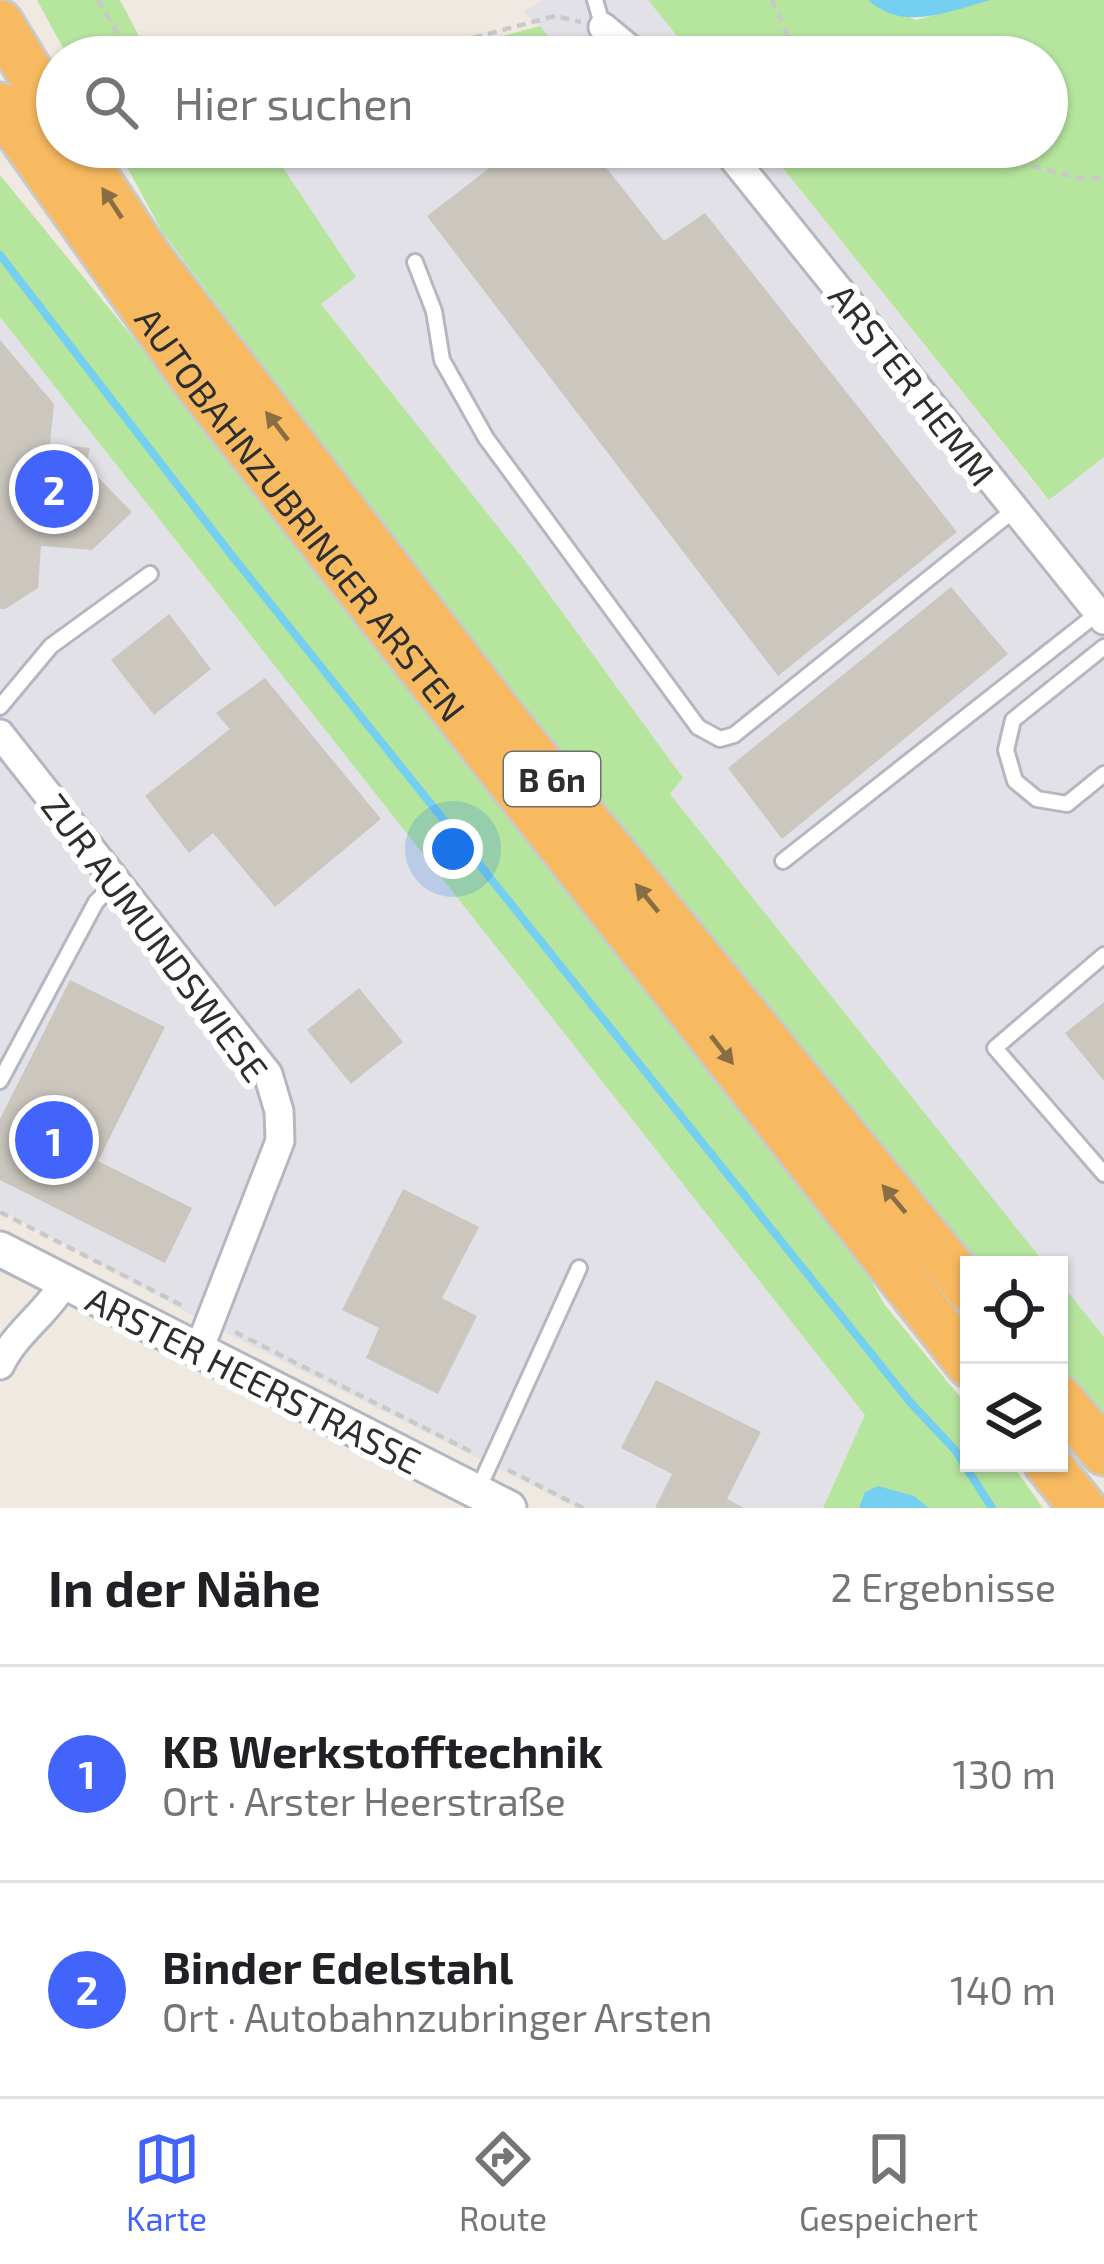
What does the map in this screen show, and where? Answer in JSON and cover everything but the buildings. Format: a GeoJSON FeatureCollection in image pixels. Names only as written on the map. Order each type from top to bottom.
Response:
{"type":"FeatureCollection","features":[{"type":"Feature","properties":{"kind":"highway"},"geometry":{"type":"LineString","coordinates":[[0,23],[36,82]]}},
{"type":"Feature","properties":{"kind":"highway","name":"AUTOBAHNZUBRINGER ARSTEN"},"geometry":{"type":"LineString","coordinates":[[0,106],[36,157]]}},
{"type":"Feature","properties":{"kind":"highway","name":"AUTOBAHNZUBRINGER ARSTEN"},"geometry":{"type":"LineString","coordinates":[[44,168],[194,379],[960,1353]]}},
{"type":"Feature","properties":{"kind":"highway","name":"AUTOBAHNZUBRINGER ARSTEN"},"geometry":{"type":"LineString","coordinates":[[90,168],[149,258],[506,722],[960,1278]]}},
{"type":"Feature","properties":{"kind":"highway"},"geometry":{"type":"LineString","coordinates":[[1068,1409],[1104,1452]]}},
{"type":"Feature","properties":{"kind":"highway"},"geometry":{"type":"LineString","coordinates":[[1054,1472],[1083,1508]]}},
{"type":"Feature","properties":{"kind":"street"},"geometry":{"type":"LineString","coordinates":[[599,14],[619,36]]}},
{"type":"Feature","properties":{"kind":"street","name":"ARSTER HEMM"},"geometry":{"type":"LineString","coordinates":[[741,168],[1101,616]]}},
{"type":"Feature","properties":{"kind":"street","name":"ZUR AUMUNDSWIESE"},"geometry":{"type":"LineString","coordinates":[[0,734],[268,1074],[279,1111],[280,1141],[198,1352]]}},
{"type":"Feature","properties":{"kind":"street","name":"ARSTER HEERSTRASSE"},"geometry":{"type":"LineString","coordinates":[[0,1250],[198,1352],[484,1477],[508,1508]]}},
{"type":"Feature","properties":{"kind":"street"},"geometry":{"type":"LineString","coordinates":[[0,1365],[10,1345],[50,1306],[65,1282]]}},
{"type":"Feature","properties":{"kind":"lane"},"geometry":{"type":"LineString","coordinates":[[415,262],[434,311],[442,360],[486,438],[698,727],[720,739],[734,735],[1014,510]]}},
{"type":"Feature","properties":{"kind":"lane"},"geometry":{"type":"LineString","coordinates":[[0,707],[51,646],[150,574]]}},
{"type":"Feature","properties":{"kind":"lane"},"geometry":{"type":"LineString","coordinates":[[783,861],[1101,616]]}},
{"type":"Feature","properties":{"kind":"lane"},"geometry":{"type":"LineString","coordinates":[[1104,647],[1013,720],[1006,750],[1015,781],[1037,799],[1067,804],[1104,774]]}},
{"type":"Feature","properties":{"kind":"lane"},"geometry":{"type":"LineString","coordinates":[[0,1081],[96,902],[118,881]]}},
{"type":"Feature","properties":{"kind":"lane"},"geometry":{"type":"LineString","coordinates":[[1104,955],[995,1048],[1104,1174]]}},
{"type":"Feature","properties":{"kind":"lane"},"geometry":{"type":"LineString","coordinates":[[484,1477],[579,1268]]}},
{"type":"Feature","properties":{"kind":"path"},"geometry":{"type":"LineString","coordinates":[[98,0],[119,36]]}},
{"type":"Feature","properties":{"kind":"path"},"geometry":{"type":"LineString","coordinates":[[772,0],[788,36]]}},
{"type":"Feature","properties":{"kind":"path"},"geometry":{"type":"LineString","coordinates":[[480,36],[555,16],[599,14]]}},
{"type":"Feature","properties":{"kind":"path"},"geometry":{"type":"LineString","coordinates":[[1040,168],[1078,178],[1104,178]]}},
{"type":"Feature","properties":{"kind":"path"},"geometry":{"type":"LineString","coordinates":[[0,1212],[212,1320],[484,1477],[583,1508]]}},
{"type":"Feature","properties":{"kind":"shaded area"},"geometry":{"type":"Polygon","coordinates":[[[543,0],[648,0],[677,36],[538,36],[540,26],[523,12],[543,0]]]}},
{"type":"Feature","properties":{"kind":"shaded area"},"geometry":{"type":"Polygon","coordinates":[[[276,168],[783,168],[1048,500],[1104,457],[1104,1337],[1068,1292],[1068,1256],[1039,1256],[669,793],[683,778],[522,557],[321,304],[276,168]]]}},
{"type":"Feature","properties":{"kind":"shaded area"},"geometry":{"type":"Polygon","coordinates":[[[0,317],[866,1416],[823,1508],[578,1508],[216,1328],[0,1209],[0,317]]]}},
{"type":"Feature","properties":{"kind":"green space"},"geometry":{"type":"Polygon","coordinates":[[[37,0],[120,0],[139,36],[57,36],[37,0]]]}},
{"type":"Feature","properties":{"kind":"green space"},"geometry":{"type":"Polygon","coordinates":[[[648,0],[868,0],[916,20],[991,0],[1104,0],[1104,457],[1049,500],[783,168],[1068,168],[1068,36],[677,36],[648,0]]]}},
{"type":"Feature","properties":{"kind":"green space"},"geometry":{"type":"Polygon","coordinates":[[[540,26],[548,36],[502,36],[540,26]]]}},
{"type":"Feature","properties":{"kind":"green space"},"geometry":{"type":"Polygon","coordinates":[[[127,168],[283,168],[356,277],[321,304],[522,557],[683,778],[670,794],[1039,1256],[972,1256],[500,680],[163,233],[127,168]]]}},
{"type":"Feature","properties":{"kind":"green space"},"geometry":{"type":"Polygon","coordinates":[[[0,175],[265,499],[844,1232],[884,1304],[960,1397],[960,1472],[1017,1472],[1043,1508],[823,1508],[865,1415],[0,317],[0,175]]]}},
{"type":"Feature","properties":{"kind":"green space"},"geometry":{"type":"Polygon","coordinates":[[[1068,1292],[1104,1337],[1104,1422],[1068,1375],[1068,1292]]]}},
{"type":"Feature","properties":{"kind":"water"},"geometry":{"type":"Polygon","coordinates":[[[868,0],[991,0],[911,17],[882,10],[868,0]]]}},
{"type":"Feature","properties":{"kind":"water"},"geometry":{"type":"Polygon","coordinates":[[[878,1486],[914,1496],[929,1508],[859,1508],[865,1492],[878,1486]]]}},
{"type":"Feature","properties":{"kind":"waterway"},"geometry":{"type":"LineString","coordinates":[[0,255],[233,557],[910,1402],[955,1450],[992,1508]]}},
{"type":"Feature","properties":{"kind":"place","name":"Binder Edelstahl"},"geometry":{"type":"Point","coordinates":[54,489]}},
{"type":"Feature","properties":{"kind":"place","name":"KB Werkstofftechnik"},"geometry":{"type":"Point","coordinates":[54,1140]}}]}
